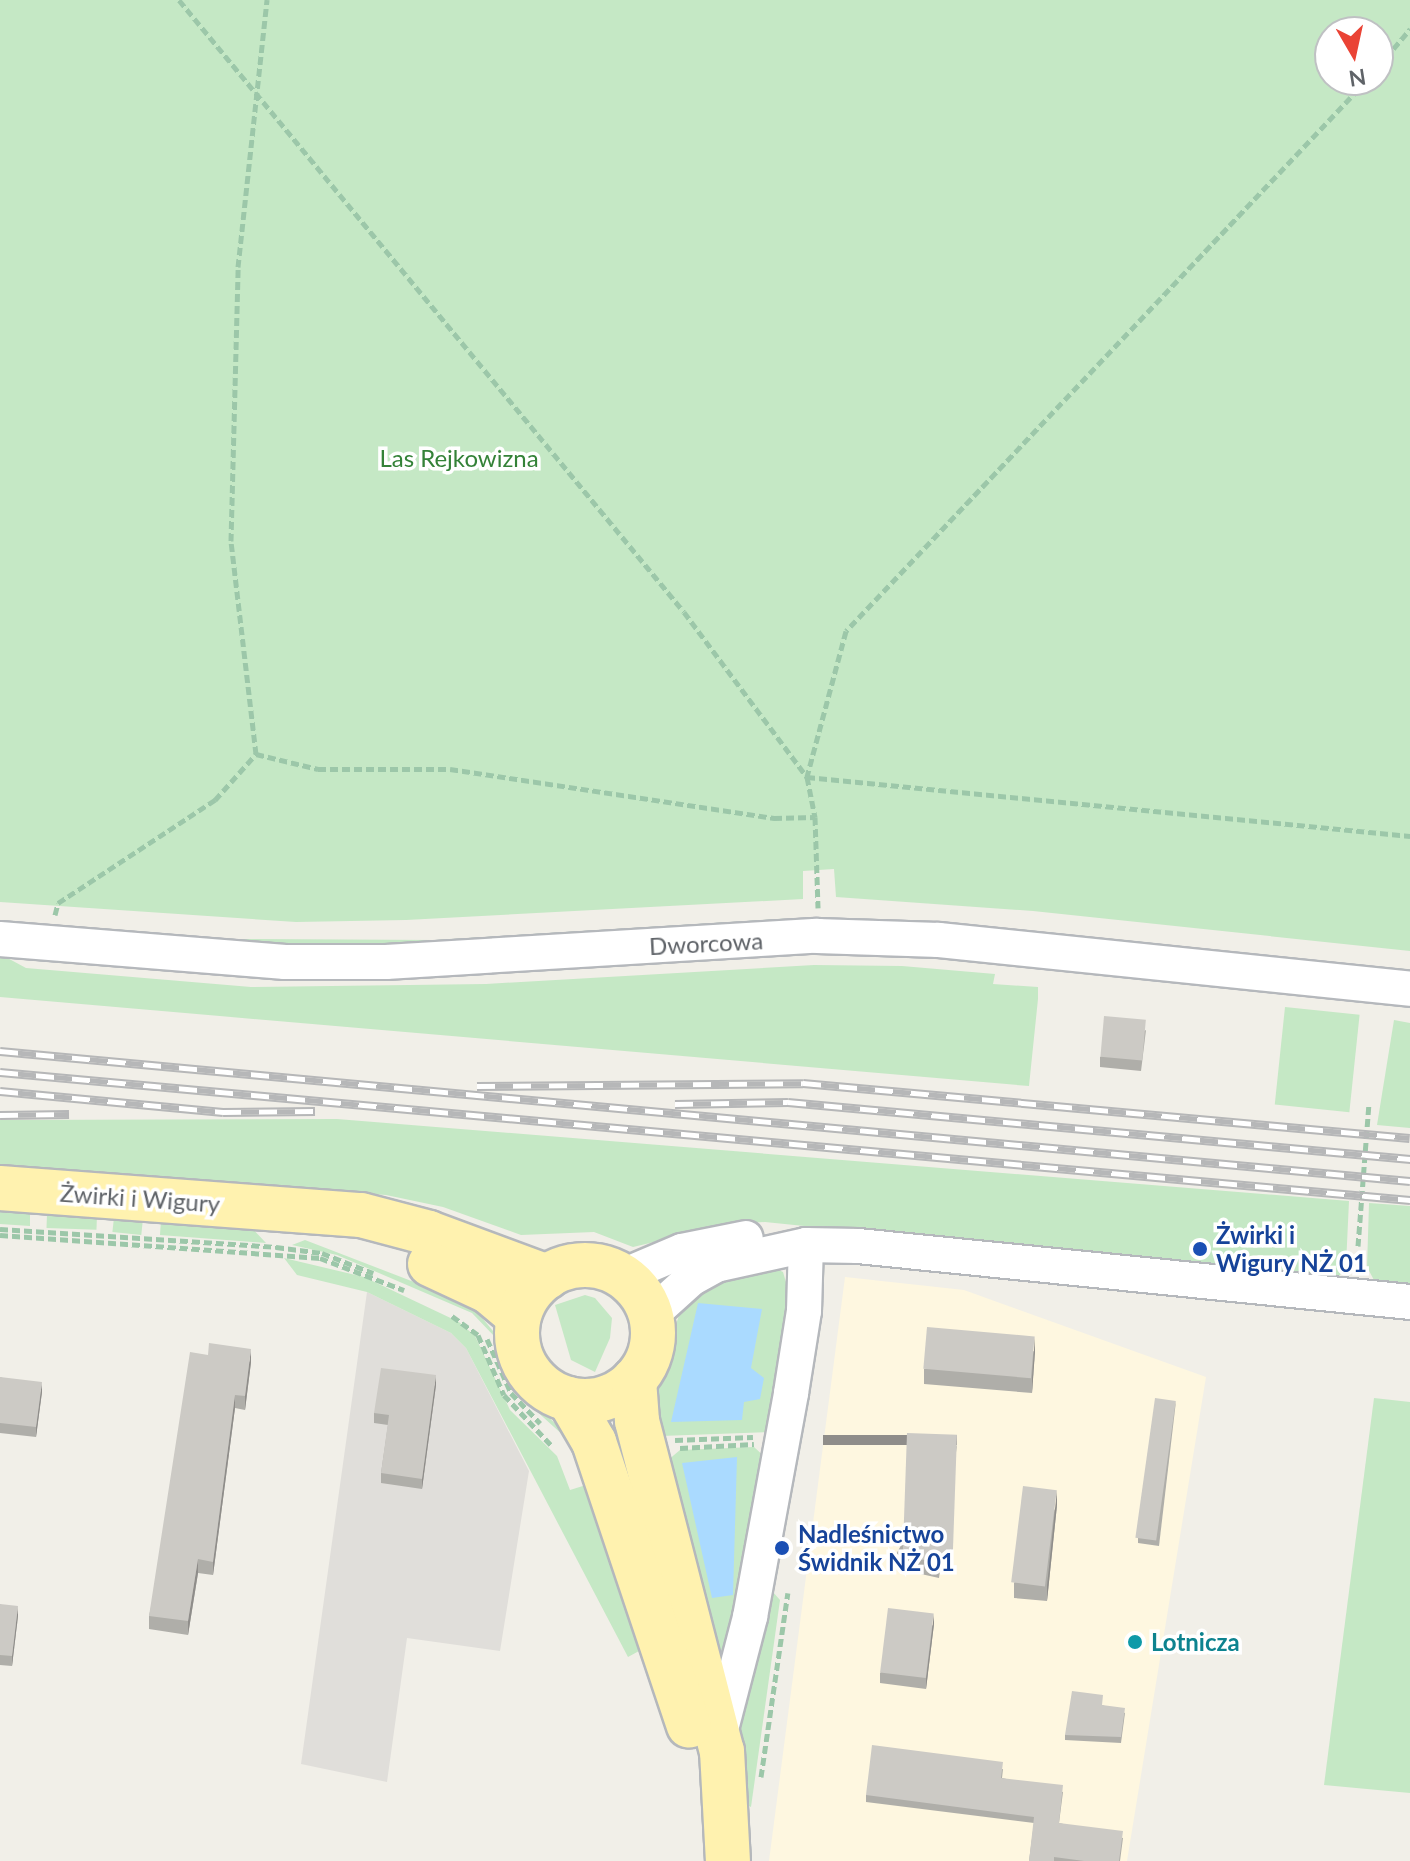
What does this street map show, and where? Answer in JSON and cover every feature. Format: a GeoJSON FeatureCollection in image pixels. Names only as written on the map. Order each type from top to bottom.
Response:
{"type":"FeatureCollection","features":[{"type":"Feature","properties":{"kind":"main road","name":"Żwirki i Wigury"},"geometry":{"type":"LineString","coordinates":[[0,1188],[383,1219],[547,1277]]}},
{"type":"Feature","properties":{"kind":"main road","name":"Żwirki i Wigury"},"geometry":{"type":"LineString","coordinates":[[281,1211],[453,1273],[500,1299],[519,1317]]}},
{"type":"Feature","properties":{"kind":"main road"},"geometry":{"type":"LineString","coordinates":[[585,1265],[623,1276],[640,1293],[651,1315],[651,1350],[634,1380],[608,1397],[569,1399],[545,1388],[527,1369],[518,1343],[519,1317],[529,1294],[547,1277],[585,1265]]}},
{"type":"Feature","properties":{"kind":"main road"},"geometry":{"type":"LineString","coordinates":[[634,1380],[647,1451],[719,1737],[728,1861]]}},
{"type":"Feature","properties":{"kind":"main road"},"geometry":{"type":"LineString","coordinates":[[569,1399],[594,1442],[688,1722],[704,1786],[711,1861]]}},
{"type":"Feature","properties":{"kind":"street","name":"Dworcowa"},"geometry":{"type":"LineString","coordinates":[[0,939],[313,962],[817,936],[939,940],[1410,989]]}},
{"type":"Feature","properties":{"kind":"street"},"geometry":{"type":"LineString","coordinates":[[623,1276],[724,1241],[858,1246],[1410,1302]]}},
{"type":"Feature","properties":{"kind":"street"},"geometry":{"type":"LineString","coordinates":[[651,1315],[691,1279],[716,1265],[806,1245]]}},
{"type":"Feature","properties":{"kind":"street"},"geometry":{"type":"LineString","coordinates":[[719,1737],[750,1617],[804,1311],[806,1245]]}},
{"type":"Feature","properties":{"kind":"path"},"geometry":{"type":"LineString","coordinates":[[179,0],[684,612],[807,777],[815,817],[817,936]]}},
{"type":"Feature","properties":{"kind":"path"},"geometry":{"type":"LineString","coordinates":[[55,920],[58,903],[215,800],[256,754],[231,541],[238,267],[267,0]]}},
{"type":"Feature","properties":{"kind":"path"},"geometry":{"type":"LineString","coordinates":[[1394,48],[1410,29]]}},
{"type":"Feature","properties":{"kind":"path"},"geometry":{"type":"LineString","coordinates":[[807,777],[846,631],[1352,96]]}},
{"type":"Feature","properties":{"kind":"path"},"geometry":{"type":"LineString","coordinates":[[256,754],[318,769],[450,769],[774,818],[815,817]]}},
{"type":"Feature","properties":{"kind":"path"},"geometry":{"type":"LineString","coordinates":[[807,777],[1410,836]]}},
{"type":"Feature","properties":{"kind":"path"},"geometry":{"type":"LineString","coordinates":[[1358,1246],[1369,1104]]}},
{"type":"Feature","properties":{"kind":"path"},"geometry":{"type":"LineString","coordinates":[[0,1229],[276,1247],[322,1253],[375,1274]]}},
{"type":"Feature","properties":{"kind":"path"},"geometry":{"type":"LineString","coordinates":[[0,1235],[320,1258],[417,1297]]}},
{"type":"Feature","properties":{"kind":"path"},"geometry":{"type":"LineString","coordinates":[[441,1310],[478,1335],[504,1395]]}},
{"type":"Feature","properties":{"kind":"path"},"geometry":{"type":"LineString","coordinates":[[647,1451],[782,1435]]}},
{"type":"Feature","properties":{"kind":"path"},"geometry":{"type":"LineString","coordinates":[[647,1451],[670,1439],[782,1435]]}},
{"type":"Feature","properties":{"kind":"shaded area"},"geometry":{"type":"Polygon","coordinates":[[[845,1277],[964,1290],[1206,1377],[1127,1861],[769,1861],[845,1277]]]}},
{"type":"Feature","properties":{"kind":"shaded area"},"geometry":{"type":"Polygon","coordinates":[[[367,1292],[451,1333],[466,1348],[529,1471],[500,1651],[407,1638],[387,1782],[301,1764],[367,1292]]]}},
{"type":"Feature","properties":{"kind":"green space","name":"Las Rejkowizna"},"geometry":{"type":"Polygon","coordinates":[[[0,0],[1410,0],[1410,951],[1033,911],[836,897],[834,869],[803,871],[803,899],[406,920],[296,922],[0,902],[0,0]]]}},
{"type":"Feature","properties":{"kind":"green space"},"geometry":{"type":"Polygon","coordinates":[[[795,918],[436,945],[248,947],[232,939],[435,940],[795,918]]]}},
{"type":"Feature","properties":{"kind":"green space"},"geometry":{"type":"Polygon","coordinates":[[[0,954],[26,968],[251,987],[486,984],[814,965],[902,966],[995,974],[993,984],[1038,987],[1038,999],[1029,1086],[0,997],[0,954]]]}},
{"type":"Feature","properties":{"kind":"green space"},"geometry":{"type":"Polygon","coordinates":[[[1285,1007],[1360,1015],[1349,1112],[1275,1104],[1285,1007]]]}},
{"type":"Feature","properties":{"kind":"green space"},"geometry":{"type":"Polygon","coordinates":[[[1394,1020],[1410,1023],[1410,1128],[1377,1125],[1394,1020]]]}},
{"type":"Feature","properties":{"kind":"green space"},"geometry":{"type":"Polygon","coordinates":[[[337,1119],[1349,1201],[1346,1265],[1337,1280],[765,1222],[731,1224],[633,1247],[594,1232],[521,1235],[443,1207],[386,1195],[0,1169],[0,1120],[337,1119]]]}},
{"type":"Feature","properties":{"kind":"green space"},"geometry":{"type":"Polygon","coordinates":[[[0,1202],[30,1211],[30,1226],[0,1224],[0,1202]]]}},
{"type":"Feature","properties":{"kind":"green space"},"geometry":{"type":"Polygon","coordinates":[[[1369,1203],[1410,1206],[1410,1284],[1375,1282],[1367,1267],[1369,1203]]]}},
{"type":"Feature","properties":{"kind":"green space"},"geometry":{"type":"Polygon","coordinates":[[[47,1214],[97,1216],[96,1230],[47,1228],[47,1214]]]}},
{"type":"Feature","properties":{"kind":"green space"},"geometry":{"type":"Polygon","coordinates":[[[114,1217],[143,1220],[141,1235],[112,1232],[114,1217]]]}},
{"type":"Feature","properties":{"kind":"green space"},"geometry":{"type":"Polygon","coordinates":[[[161,1220],[251,1227],[266,1243],[160,1235],[161,1220]]]}},
{"type":"Feature","properties":{"kind":"green space"},"geometry":{"type":"Polygon","coordinates":[[[305,1240],[427,1287],[478,1313],[500,1344],[518,1388],[561,1429],[577,1459],[564,1436],[523,1399],[513,1385],[495,1337],[472,1313],[337,1255],[292,1245],[305,1240]]]}},
{"type":"Feature","properties":{"kind":"green space"},"geometry":{"type":"Polygon","coordinates":[[[284,1258],[364,1277],[459,1322],[475,1336],[510,1410],[557,1456],[570,1490],[586,1485],[650,1645],[628,1657],[466,1348],[451,1333],[367,1292],[297,1275],[284,1258]]]}},
{"type":"Feature","properties":{"kind":"green space"},"geometry":{"type":"Polygon","coordinates":[[[762,1262],[783,1272],[790,1296],[772,1432],[661,1436],[657,1383],[682,1306],[696,1289],[762,1262]]]}},
{"type":"Feature","properties":{"kind":"green space"},"geometry":{"type":"Polygon","coordinates":[[[585,1295],[595,1298],[612,1318],[610,1338],[595,1372],[571,1360],[555,1305],[585,1295]]]}},
{"type":"Feature","properties":{"kind":"green space"},"geometry":{"type":"Polygon","coordinates":[[[1374,1398],[1410,1402],[1410,1793],[1324,1785],[1374,1398]]]}},
{"type":"Feature","properties":{"kind":"green space"},"geometry":{"type":"Polygon","coordinates":[[[754,1447],[766,1458],[724,1691],[667,1461],[680,1450],[754,1447]]]}},
{"type":"Feature","properties":{"kind":"green space"},"geometry":{"type":"Polygon","coordinates":[[[772,1591],[780,1600],[751,1807],[744,1804],[732,1745],[772,1591]]]}},
{"type":"Feature","properties":{"kind":"water"},"geometry":{"type":"Polygon","coordinates":[[[698,1303],[762,1309],[751,1368],[764,1378],[760,1399],[744,1402],[742,1420],[671,1422],[698,1303]]]}},
{"type":"Feature","properties":{"kind":"water"},"geometry":{"type":"Polygon","coordinates":[[[737,1457],[733,1595],[712,1598],[682,1463],[737,1457]]]}},
{"type":"Feature","properties":{"kind":"building"},"geometry":{"type":"Polygon","coordinates":[[[1104,1016],[1146,1020],[1142,1061],[1100,1057],[1104,1016]]]}},
{"type":"Feature","properties":{"kind":"building"},"geometry":{"type":"Polygon","coordinates":[[[927,1327],[1035,1336],[1031,1378],[923,1369],[927,1327]]]}},
{"type":"Feature","properties":{"kind":"building"},"geometry":{"type":"Polygon","coordinates":[[[209,1343],[251,1349],[245,1396],[235,1395],[213,1562],[198,1559],[188,1621],[149,1616],[190,1352],[208,1355],[209,1343]]]}},
{"type":"Feature","properties":{"kind":"building"},"geometry":{"type":"Polygon","coordinates":[[[381,1368],[436,1375],[422,1479],[381,1473],[389,1415],[374,1413],[381,1368]]]}},
{"type":"Feature","properties":{"kind":"building"},"geometry":{"type":"Polygon","coordinates":[[[0,1377],[42,1382],[36,1427],[0,1423],[0,1377]]]}},
{"type":"Feature","properties":{"kind":"building"},"geometry":{"type":"Polygon","coordinates":[[[1155,1398],[1176,1401],[1156,1541],[1135,1538],[1155,1398]]]}},
{"type":"Feature","properties":{"kind":"building"},"geometry":{"type":"Polygon","coordinates":[[[907,1433],[957,1435],[953,1561],[903,1559],[907,1433]]]}},
{"type":"Feature","properties":{"kind":"building"},"geometry":{"type":"Polygon","coordinates":[[[1023,1486],[1057,1490],[1045,1586],[1011,1582],[1023,1486]]]}},
{"type":"Feature","properties":{"kind":"building"},"geometry":{"type":"Polygon","coordinates":[[[0,1604],[18,1606],[12,1656],[0,1655],[0,1604]]]}},
{"type":"Feature","properties":{"kind":"building"},"geometry":{"type":"Polygon","coordinates":[[[888,1608],[934,1614],[926,1678],[880,1673],[888,1608]]]}},
{"type":"Feature","properties":{"kind":"building"},"geometry":{"type":"Polygon","coordinates":[[[1072,1691],[1103,1695],[1102,1705],[1125,1708],[1121,1737],[1065,1735],[1072,1691]]]}},
{"type":"Feature","properties":{"kind":"building"},"geometry":{"type":"Polygon","coordinates":[[[872,1745],[1003,1762],[1001,1778],[1063,1785],[1059,1823],[1123,1831],[1119,1861],[1054,1857],[1054,1861],[1029,1861],[1034,1817],[866,1795],[872,1745]]]}},
{"type":"Feature","properties":{"kind":"railway"},"geometry":{"type":"LineString","coordinates":[[0,1051],[1410,1181]]}},
{"type":"Feature","properties":{"kind":"railway"},"geometry":{"type":"LineString","coordinates":[[0,1072],[1410,1200]]}},
{"type":"Feature","properties":{"kind":"railway"},"geometry":{"type":"LineString","coordinates":[[477,1086],[803,1083],[1410,1138]]}},
{"type":"Feature","properties":{"kind":"railway"},"geometry":{"type":"LineString","coordinates":[[0,1091],[223,1112],[315,1111]]}},
{"type":"Feature","properties":{"kind":"railway"},"geometry":{"type":"LineString","coordinates":[[675,1104],[788,1102],[1410,1159]]}},
{"type":"Feature","properties":{"kind":"railway"},"geometry":{"type":"LineString","coordinates":[[0,1115],[69,1114]]}},
{"type":"Feature","properties":{"kind":"place","name":"Żwirki i Wigury NŻ 01"},"geometry":{"type":"Point","coordinates":[1200,1249]}},
{"type":"Feature","properties":{"kind":"place","name":"Nadleśnictwo Świdnik NŻ 01"},"geometry":{"type":"Point","coordinates":[782,1548]}},
{"type":"Feature","properties":{"kind":"place","name":"Lotnicza"},"geometry":{"type":"Point","coordinates":[1135,1642]}}]}
